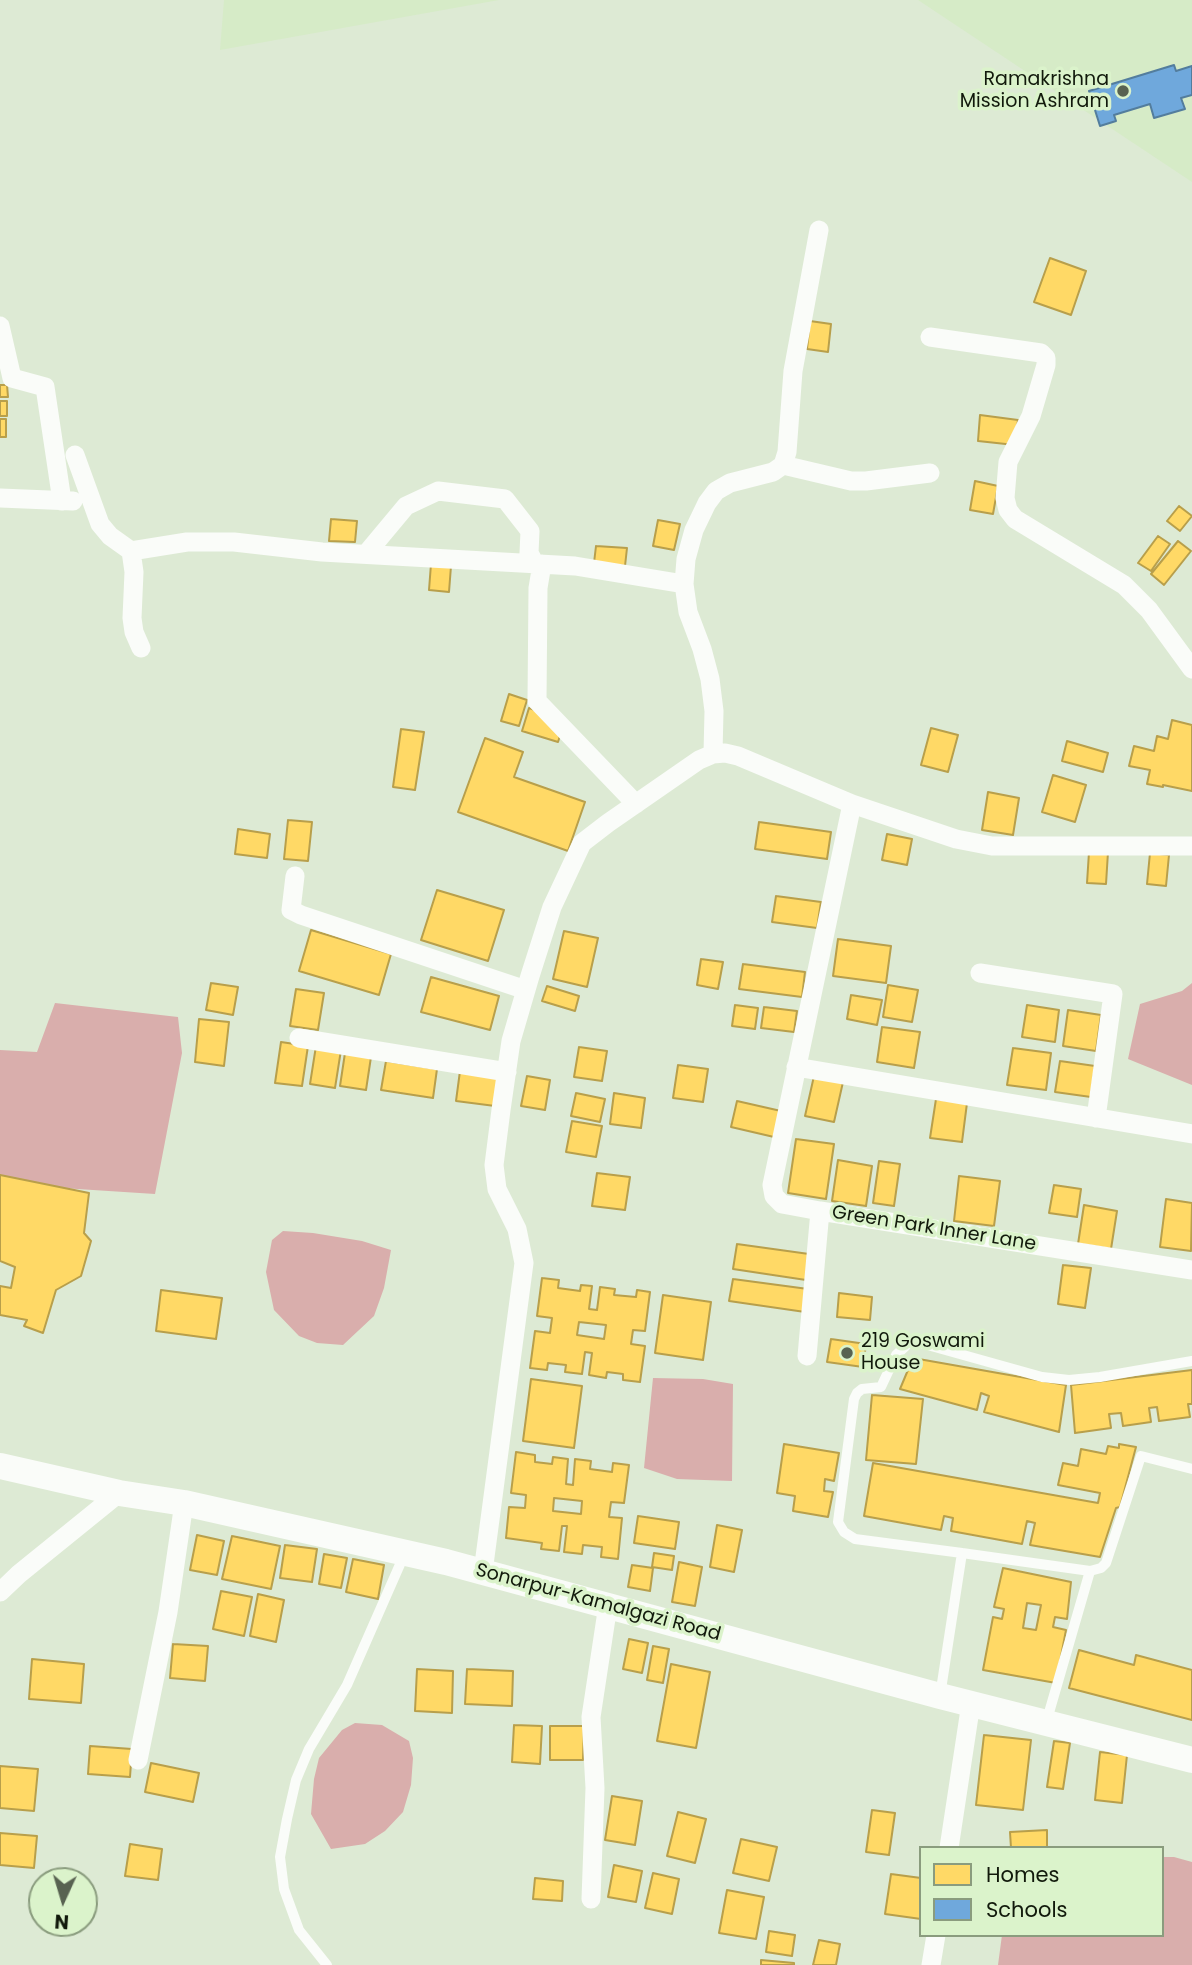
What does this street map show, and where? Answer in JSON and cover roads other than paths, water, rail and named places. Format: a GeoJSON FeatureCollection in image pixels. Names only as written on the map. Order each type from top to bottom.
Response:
{"type":"FeatureCollection","features":[{"type":"Feature","properties":{"kind":"main road","name":"Sonarpur-Kamalgazi Road"},"geometry":{"type":"LineString","coordinates":[[0,1466],[405,1552],[940,1696],[1192,1760]]}},
{"type":"Feature","properties":{"kind":"street"},"geometry":{"type":"LineString","coordinates":[[713,754],[714,711],[710,679],[688,612],[684,584],[685,559],[694,530],[716,491],[730,483],[773,472],[783,465],[787,452],[793,371],[819,230]]}},
{"type":"Feature","properties":{"kind":"street"},"geometry":{"type":"LineString","coordinates":[[0,326],[12,378],[45,387],[62,501]]}},
{"type":"Feature","properties":{"kind":"street"},"geometry":{"type":"LineString","coordinates":[[930,337],[1041,354],[1046,358],[1031,416],[1008,462],[1005,498],[1008,510],[1015,519],[1124,585],[1149,610],[1192,669]]}},
{"type":"Feature","properties":{"kind":"street"},"geometry":{"type":"LineString","coordinates":[[75,455],[100,524],[110,536],[131,551],[206,541],[366,554],[575,566],[684,584]]}},
{"type":"Feature","properties":{"kind":"street"},"geometry":{"type":"LineString","coordinates":[[783,465],[851,481],[930,473]]}},
{"type":"Feature","properties":{"kind":"street"},"geometry":{"type":"LineString","coordinates":[[366,554],[406,506],[438,491],[505,499],[530,531],[529,553],[538,564],[537,701],[636,804]]}},
{"type":"Feature","properties":{"kind":"street"},"geometry":{"type":"LineString","coordinates":[[0,498],[92,502]]}},
{"type":"Feature","properties":{"kind":"street"},"geometry":{"type":"LineString","coordinates":[[131,551],[134,572],[132,618],[141,649]]}},
{"type":"Feature","properties":{"kind":"street"},"geometry":{"type":"LineString","coordinates":[[484,1572],[524,1263],[517,1229],[497,1189],[494,1165],[511,1041],[552,907],[582,843],[699,760],[713,754],[738,756],[852,804],[956,839],[992,846],[1192,846]]}},
{"type":"Feature","properties":{"kind":"street"},"geometry":{"type":"LineString","coordinates":[[820,1211],[782,1204],[774,1196],[772,1185],[852,804]]}},
{"type":"Feature","properties":{"kind":"street"},"geometry":{"type":"LineString","coordinates":[[295,876],[291,910],[301,915],[526,989]]}},
{"type":"Feature","properties":{"kind":"street"},"geometry":{"type":"LineString","coordinates":[[980,973],[1114,994],[1096,1118]]}},
{"type":"Feature","properties":{"kind":"street"},"geometry":{"type":"LineString","coordinates":[[299,1038],[507,1072]]}},
{"type":"Feature","properties":{"kind":"street"},"geometry":{"type":"LineString","coordinates":[[796,1067],[1192,1134]]}},
{"type":"Feature","properties":{"kind":"street","name":"Green Park Inner Lane"},"geometry":{"type":"LineString","coordinates":[[807,1356],[820,1211],[1192,1270]]}},
{"type":"Feature","properties":{"kind":"street"},"geometry":{"type":"LineString","coordinates":[[0,1592],[119,1493]]}},
{"type":"Feature","properties":{"kind":"street"},"geometry":{"type":"LineString","coordinates":[[138,1760],[168,1612],[184,1503]]}},
{"type":"Feature","properties":{"kind":"street"},"geometry":{"type":"LineString","coordinates":[[591,1899],[595,1788],[591,1717],[608,1605]]}},
{"type":"Feature","properties":{"kind":"street"},"geometry":{"type":"LineString","coordinates":[[949,1846],[971,1703]]}},
{"type":"Feature","properties":{"kind":"street"},"geometry":{"type":"LineString","coordinates":[[931,1965],[936,1937]]}},
{"type":"Feature","properties":{"kind":"lane"},"geometry":{"type":"LineString","coordinates":[[1192,1361],[1069,1380],[1042,1377],[924,1344],[909,1343],[896,1355],[881,1387],[862,1389],[854,1399],[838,1522],[844,1532],[855,1539],[1090,1571],[1101,1569],[1106,1563],[1141,1456],[1192,1469]]}},
{"type":"Feature","properties":{"kind":"lane"},"geometry":{"type":"LineString","coordinates":[[327,1965],[299,1930],[284,1889],[280,1857],[287,1819],[296,1780],[309,1749],[347,1685],[405,1552]]}},
{"type":"Feature","properties":{"kind":"lane"},"geometry":{"type":"LineString","coordinates":[[940,1696],[962,1553]]}},
{"type":"Feature","properties":{"kind":"lane"},"geometry":{"type":"LineString","coordinates":[[1046,1723],[1090,1571]]}},
{"type":"Feature","properties":{"kind":"place","name":"Ramakrishna Mission Ashram"},"geometry":{"type":"Point","coordinates":[1123,91]}},
{"type":"Feature","properties":{"kind":"place","name":"219 Goswami House"},"geometry":{"type":"Point","coordinates":[847,1353]}}]}
